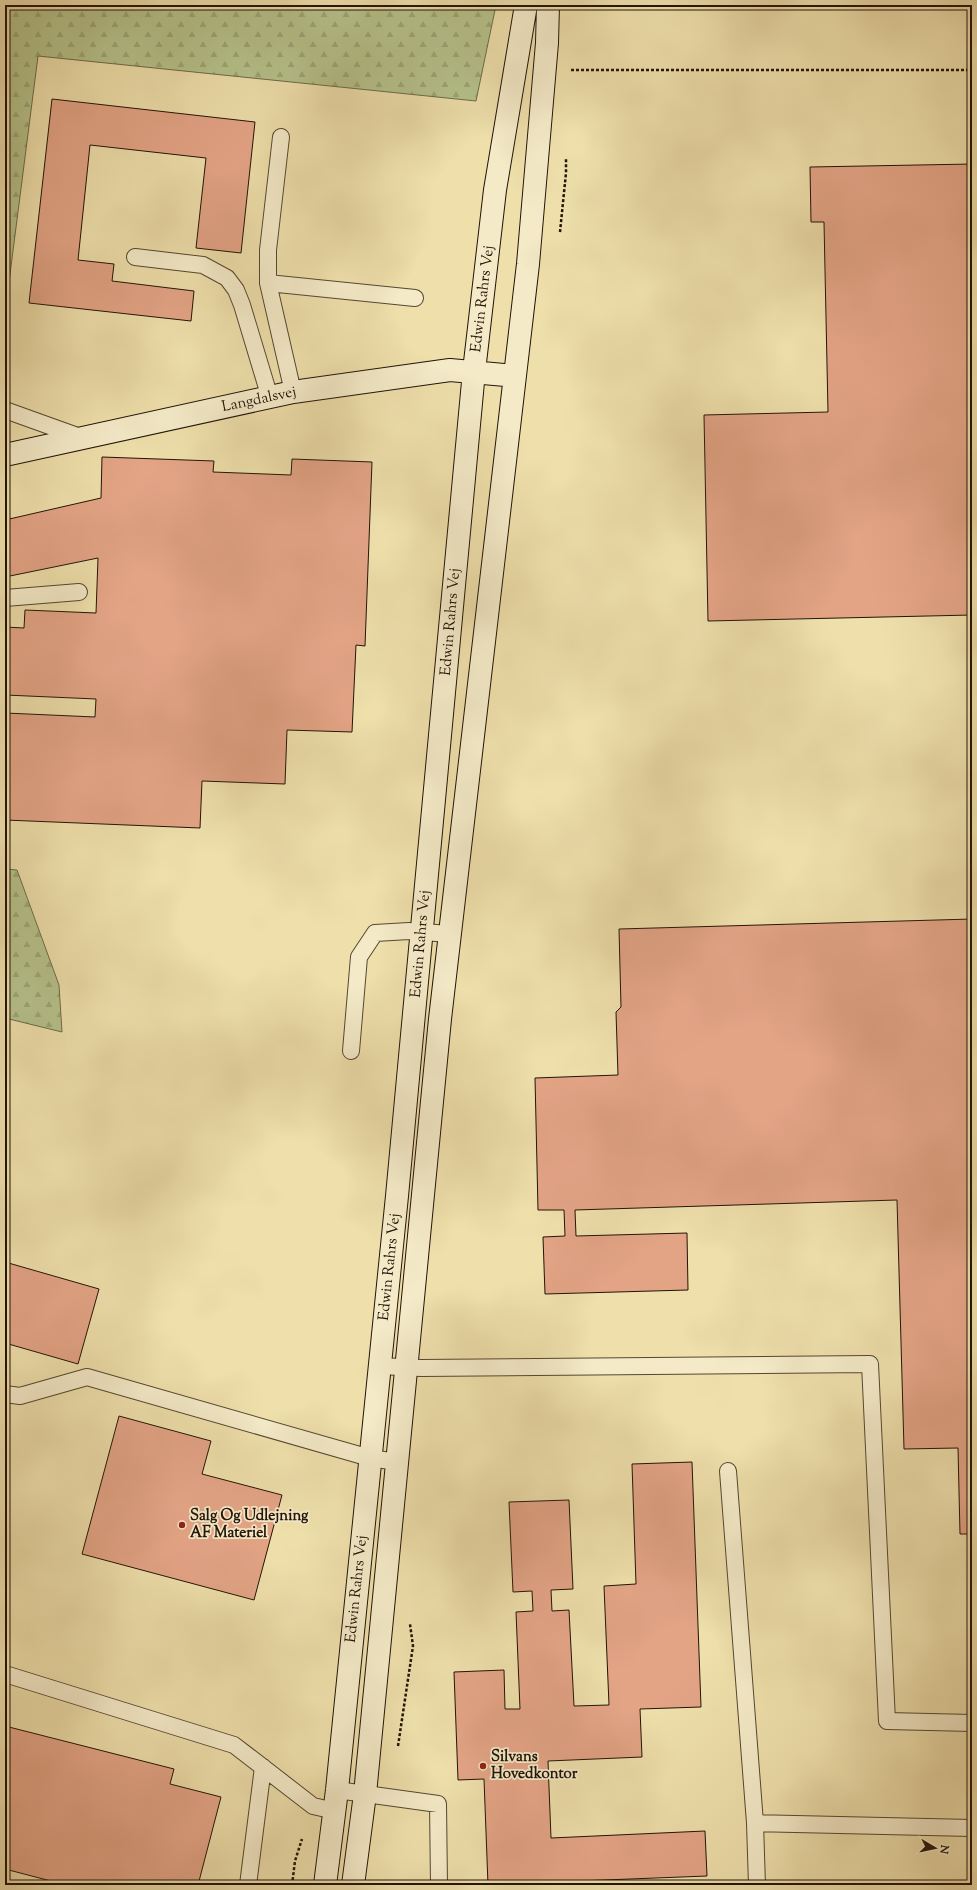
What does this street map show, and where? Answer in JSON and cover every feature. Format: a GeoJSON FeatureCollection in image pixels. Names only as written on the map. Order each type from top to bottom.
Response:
{"type":"FeatureCollection","features":[{"type":"Feature","properties":{"kind":"street","name":"Edwin Rahrs Vej"},"geometry":{"type":"LineString","coordinates":[[325,1885],[336,1800],[380,1366],[474,372],[495,190],[526,5]]}},
{"type":"Feature","properties":{"kind":"street","name":"Edwin Rahrs Vej"},"geometry":{"type":"LineString","coordinates":[[353,1885],[365,1794],[440,1020],[528,264],[548,43],[548,5]]}},
{"type":"Feature","properties":{"kind":"street","name":"Langdalsvej"},"geometry":{"type":"LineString","coordinates":[[5,455],[293,392],[450,370],[515,376]]}},
{"type":"Feature","properties":{"kind":"lane"},"geometry":{"type":"LineString","coordinates":[[281,137],[268,250],[268,283],[293,392]]}},
{"type":"Feature","properties":{"kind":"lane"},"geometry":{"type":"LineString","coordinates":[[135,257],[203,265],[227,278],[236,290],[242,305],[270,398]]}},
{"type":"Feature","properties":{"kind":"lane"},"geometry":{"type":"LineString","coordinates":[[268,283],[415,298]]}},
{"type":"Feature","properties":{"kind":"lane"},"geometry":{"type":"LineString","coordinates":[[5,410],[84,438]]}},
{"type":"Feature","properties":{"kind":"lane"},"geometry":{"type":"LineString","coordinates":[[5,598],[79,592]]}},
{"type":"Feature","properties":{"kind":"lane"},"geometry":{"type":"LineString","coordinates":[[351,1051],[359,957],[375,933],[422,932],[450,934]]}},
{"type":"Feature","properties":{"kind":"lane"},"geometry":{"type":"LineString","coordinates":[[380,1366],[870,1364],[887,1721],[972,1722]]}},
{"type":"Feature","properties":{"kind":"lane"},"geometry":{"type":"LineString","coordinates":[[5,1394],[20,1396],[87,1377],[370,1458],[397,1462]]}},
{"type":"Feature","properties":{"kind":"lane"},"geometry":{"type":"LineString","coordinates":[[728,1471],[755,1823],[757,1885]]}},
{"type":"Feature","properties":{"kind":"lane"},"geometry":{"type":"LineString","coordinates":[[5,1674],[234,1745],[313,1806],[365,1794],[438,1804],[439,1885]]}},
{"type":"Feature","properties":{"kind":"lane"},"geometry":{"type":"LineString","coordinates":[[248,1885],[263,1767]]}},
{"type":"Feature","properties":{"kind":"lane"},"geometry":{"type":"LineString","coordinates":[[755,1823],[972,1828]]}},
{"type":"Feature","properties":{"kind":"path"},"geometry":{"type":"LineString","coordinates":[[569,70],[972,70]]}},
{"type":"Feature","properties":{"kind":"green space"},"geometry":{"type":"Polygon","coordinates":[[[5,5],[496,5],[476,101],[38,56],[5,313],[5,5]]]}},
{"type":"Feature","properties":{"kind":"green space"},"geometry":{"type":"Polygon","coordinates":[[[5,869],[17,870],[59,985],[62,1032],[5,1018],[5,869]]]}},
{"type":"Feature","properties":{"kind":"building"},"geometry":{"type":"Polygon","coordinates":[[[52,99],[255,122],[241,253],[196,248],[206,158],[90,145],[78,260],[114,264],[112,281],[194,291],[191,321],[29,303],[52,99]]]}},
{"type":"Feature","properties":{"kind":"building"},"geometry":{"type":"Polygon","coordinates":[[[972,164],[972,615],[708,621],[704,415],[828,412],[824,222],[811,222],[810,167],[972,164]]]}},
{"type":"Feature","properties":{"kind":"building"},"geometry":{"type":"Polygon","coordinates":[[[102,457],[214,461],[213,472],[291,475],[292,459],[372,462],[365,646],[356,645],[352,732],[287,730],[285,784],[202,781],[200,828],[5,820],[5,713],[95,717],[96,699],[5,695],[5,627],[24,628],[25,610],[96,613],[98,558],[5,577],[5,520],[101,498],[102,457]]]}},
{"type":"Feature","properties":{"kind":"building"},"geometry":{"type":"Polygon","coordinates":[[[972,919],[972,1534],[960,1534],[958,1448],[904,1449],[897,1200],[575,1210],[576,1236],[687,1233],[688,1290],[545,1294],[543,1237],[565,1236],[564,1210],[538,1210],[535,1078],[618,1075],[616,1012],[621,1007],[619,929],[972,919]]]}},
{"type":"Feature","properties":{"kind":"building"},"geometry":{"type":"Polygon","coordinates":[[[5,1262],[99,1289],[78,1364],[5,1343],[5,1262]]]}},
{"type":"Feature","properties":{"kind":"building","name":"Salg Og Udlejning AF Materiel"},"geometry":{"type":"Polygon","coordinates":[[[119,1416],[211,1441],[202,1474],[282,1495],[254,1600],[82,1554],[119,1416]]]}},
{"type":"Feature","properties":{"kind":"building"},"geometry":{"type":"Polygon","coordinates":[[[692,1462],[701,1707],[640,1709],[642,1757],[548,1761],[551,1838],[705,1831],[707,1876],[553,1882],[553,1885],[488,1885],[484,1779],[458,1780],[454,1672],[504,1670],[505,1709],[520,1709],[516,1612],[533,1611],[532,1591],[513,1592],[509,1502],[569,1500],[573,1589],[551,1590],[552,1611],[569,1610],[574,1706],[609,1705],[604,1586],[636,1584],[632,1464],[692,1462]]]}},
{"type":"Feature","properties":{"kind":"building"},"geometry":{"type":"Polygon","coordinates":[[[5,1726],[174,1769],[170,1784],[221,1797],[198,1885],[152,1885],[144,1883],[144,1885],[66,1885],[5,1869],[5,1726]]]}},
{"type":"Feature","properties":{"kind":"place","name":"Salg Og Udlejning AF Materiel"},"geometry":{"type":"Point","coordinates":[182,1525]}},
{"type":"Feature","properties":{"kind":"place","name":"Silvans Hovedkontor"},"geometry":{"type":"Point","coordinates":[483,1766]}}]}
